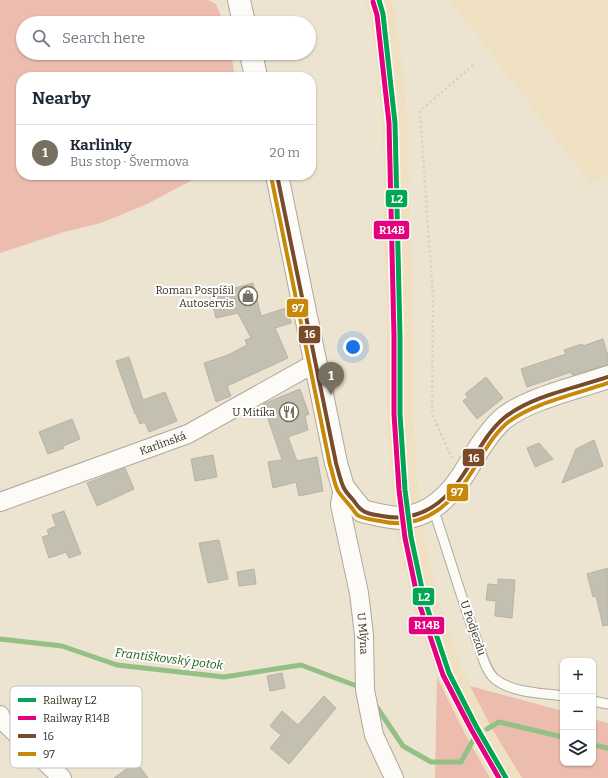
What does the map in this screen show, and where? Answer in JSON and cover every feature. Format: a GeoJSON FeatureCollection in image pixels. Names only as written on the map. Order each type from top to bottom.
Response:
{"type":"FeatureCollection","features":[{"type":"Feature","properties":{"kind":"street"},"geometry":{"type":"LineString","coordinates":[[239,0],[242,16]]}},
{"type":"Feature","properties":{"kind":"street"},"geometry":{"type":"LineString","coordinates":[[252,60],[255,72]]}},
{"type":"Feature","properties":{"kind":"street"},"geometry":{"type":"LineString","coordinates":[[278,180],[336,463],[343,487],[362,511],[401,518],[419,515],[433,508],[461,478],[481,444],[504,419],[532,402],[608,377]]}},
{"type":"Feature","properties":{"kind":"street","name":"Karlinská"},"geometry":{"type":"LineString","coordinates":[[0,502],[188,434],[315,363]]}},
{"type":"Feature","properties":{"kind":"street","name":"U Mlýna"},"geometry":{"type":"LineString","coordinates":[[343,487],[340,505],[359,593],[364,635],[366,690],[374,734],[394,778]]}},
{"type":"Feature","properties":{"kind":"street"},"geometry":{"type":"LineString","coordinates":[[0,715],[1,719],[10,728]]}},
{"type":"Feature","properties":{"kind":"street"},"geometry":{"type":"LineString","coordinates":[[52,768],[62,778]]}},
{"type":"Feature","properties":{"kind":"lane","name":"U Podjezdu"},"geometry":{"type":"LineString","coordinates":[[433,508],[472,626],[487,668],[494,679],[506,686],[560,696]]}},
{"type":"Feature","properties":{"kind":"lane"},"geometry":{"type":"LineString","coordinates":[[596,702],[608,704]]}},
{"type":"Feature","properties":{"kind":"path"},"geometry":{"type":"LineString","coordinates":[[461,478],[432,414],[433,298],[420,111],[474,64]]}},
{"type":"Feature","properties":{"kind":"shaded area"},"geometry":{"type":"Polygon","coordinates":[[[0,0],[208,0],[216,4],[221,16],[16,16],[16,60],[232,60],[234,72],[16,72],[16,180],[193,180],[147,204],[101,223],[64,232],[0,253],[0,0]]]}},
{"type":"Feature","properties":{"kind":"shaded area"},"geometry":{"type":"Polygon","coordinates":[[[365,0],[392,0],[395,11],[402,63],[408,122],[413,336],[413,414],[423,534],[437,595],[461,667],[491,727],[522,778],[490,778],[464,732],[437,677],[412,601],[398,539],[392,491],[387,414],[387,336],[382,124],[377,66],[370,17],[365,0]]]}},
{"type":"Feature","properties":{"kind":"shaded area"},"geometry":{"type":"Polygon","coordinates":[[[450,0],[608,0],[608,173],[591,184],[450,0]]]}},
{"type":"Feature","properties":{"kind":"shaded area"},"geometry":{"type":"Polygon","coordinates":[[[437,677],[464,732],[490,778],[435,778],[437,677]]]}},
{"type":"Feature","properties":{"kind":"shaded area"},"geometry":{"type":"Polygon","coordinates":[[[470,686],[560,710],[560,766],[596,766],[596,720],[608,723],[608,778],[522,778],[491,727],[470,686]]]}},
{"type":"Feature","properties":{"kind":"building"},"geometry":{"type":"Polygon","coordinates":[[[253,283],[261,316],[289,307],[291,323],[275,328],[288,358],[227,386],[231,396],[216,402],[204,363],[228,355],[247,345],[245,340],[251,338],[238,313],[216,318],[210,295],[253,283]]]}},
{"type":"Feature","properties":{"kind":"building"},"geometry":{"type":"Polygon","coordinates":[[[603,339],[608,356],[608,365],[572,375],[571,372],[527,387],[521,369],[566,354],[564,350],[582,344],[583,346],[603,339]]]}},
{"type":"Feature","properties":{"kind":"building"},"geometry":{"type":"Polygon","coordinates":[[[129,357],[143,400],[165,392],[177,421],[149,432],[145,422],[140,424],[116,361],[129,357]]]}},
{"type":"Feature","properties":{"kind":"building"},"geometry":{"type":"Polygon","coordinates":[[[486,377],[503,398],[477,419],[463,401],[468,397],[465,394],[486,377]]]}},
{"type":"Feature","properties":{"kind":"building"},"geometry":{"type":"Polygon","coordinates":[[[300,389],[309,414],[305,416],[308,430],[288,437],[297,461],[317,457],[323,491],[299,496],[296,482],[273,488],[268,462],[282,460],[263,404],[300,389]]]}},
{"type":"Feature","properties":{"kind":"building"},"geometry":{"type":"Polygon","coordinates":[[[72,419],[80,439],[63,446],[64,448],[48,454],[39,432],[72,419]]]}},
{"type":"Feature","properties":{"kind":"building"},"geometry":{"type":"Polygon","coordinates":[[[594,440],[603,466],[562,483],[576,449],[594,440]]]}},
{"type":"Feature","properties":{"kind":"building"},"geometry":{"type":"Polygon","coordinates":[[[539,443],[553,459],[535,467],[527,448],[539,443]]]}},
{"type":"Feature","properties":{"kind":"building"},"geometry":{"type":"Polygon","coordinates":[[[213,455],[217,477],[195,481],[191,459],[213,455]]]}},
{"type":"Feature","properties":{"kind":"building"},"geometry":{"type":"Polygon","coordinates":[[[125,468],[134,489],[97,506],[87,483],[125,468]]]}},
{"type":"Feature","properties":{"kind":"building"},"geometry":{"type":"Polygon","coordinates":[[[64,511],[81,554],[69,558],[66,552],[49,558],[42,537],[49,535],[47,530],[56,526],[52,515],[64,511]]]}},
{"type":"Feature","properties":{"kind":"building"},"geometry":{"type":"Polygon","coordinates":[[[219,540],[228,579],[208,583],[199,543],[219,540]]]}},
{"type":"Feature","properties":{"kind":"building"},"geometry":{"type":"Polygon","coordinates":[[[608,568],[608,625],[603,626],[596,596],[593,597],[587,574],[608,568]]]}},
{"type":"Feature","properties":{"kind":"building"},"geometry":{"type":"Polygon","coordinates":[[[254,569],[256,584],[239,586],[237,572],[254,569]]]}},
{"type":"Feature","properties":{"kind":"building"},"geometry":{"type":"Polygon","coordinates":[[[498,579],[515,580],[512,618],[495,616],[496,601],[486,600],[488,584],[498,585],[498,579]]]}},
{"type":"Feature","properties":{"kind":"building"},"geometry":{"type":"Polygon","coordinates":[[[282,673],[285,688],[270,691],[267,676],[282,673]]]}},
{"type":"Feature","properties":{"kind":"building"},"geometry":{"type":"Polygon","coordinates":[[[324,696],[336,708],[289,764],[270,748],[281,735],[270,726],[282,711],[298,725],[324,696]]]}},
{"type":"Feature","properties":{"kind":"building"},"geometry":{"type":"Polygon","coordinates":[[[128,768],[140,768],[148,778],[114,778],[128,768]]]}},
{"type":"Feature","properties":{"kind":"waterway","name":"Františkovský potok"},"geometry":{"type":"LineString","coordinates":[[0,639],[62,646],[117,665],[224,677],[301,665],[362,688]]}},
{"type":"Feature","properties":{"kind":"waterway","name":"Františkovský potok"},"geometry":{"type":"LineString","coordinates":[[374,703],[403,746],[431,762],[461,762],[476,735]]}},
{"type":"Feature","properties":{"kind":"waterway","name":"Františkovský potok"},"geometry":{"type":"LineString","coordinates":[[487,729],[499,722],[560,736]]}},
{"type":"Feature","properties":{"kind":"waterway","name":"Františkovský potok"},"geometry":{"type":"LineString","coordinates":[[596,746],[608,748]]}},
{"type":"Feature","properties":{"kind":"rail line","name":"L2"},"geometry":{"type":"LineString","coordinates":[[379,0],[383,14],[395,123],[400,336],[400,414],[405,490],[411,537],[424,598],[449,673],[476,726],[506,778]]}},
{"type":"Feature","properties":{"kind":"rail line","name":"R14B"},"geometry":{"type":"LineString","coordinates":[[373,2],[377,15],[389,123],[394,336],[394,414],[399,490],[405,538],[418,600],[443,675],[499,778]]}},
{"type":"Feature","properties":{"kind":"transit line","name":"97"},"geometry":{"type":"LineString","coordinates":[[272,180],[335,485],[356,514],[364,518],[395,523],[410,522],[435,512],[446,504],[465,483],[492,439],[507,423],[517,416],[542,404],[608,383]]}},
{"type":"Feature","properties":{"kind":"transit line","name":"16"},"geometry":{"type":"LineString","coordinates":[[278,180],[336,463],[345,490],[364,511],[374,515],[407,517],[429,509],[439,503],[456,485],[492,431],[504,418],[515,410],[540,398],[608,377]]}},
{"type":"Feature","properties":{"kind":"place","name":"Roman Pospíšil Autoservis"},"geometry":{"type":"Point","coordinates":[248,296]}},
{"type":"Feature","properties":{"kind":"place","name":"Karlinky"},"geometry":{"type":"Point","coordinates":[331,395]}},
{"type":"Feature","properties":{"kind":"place","name":"U Mitíka"},"geometry":{"type":"Point","coordinates":[289,412]}}]}
